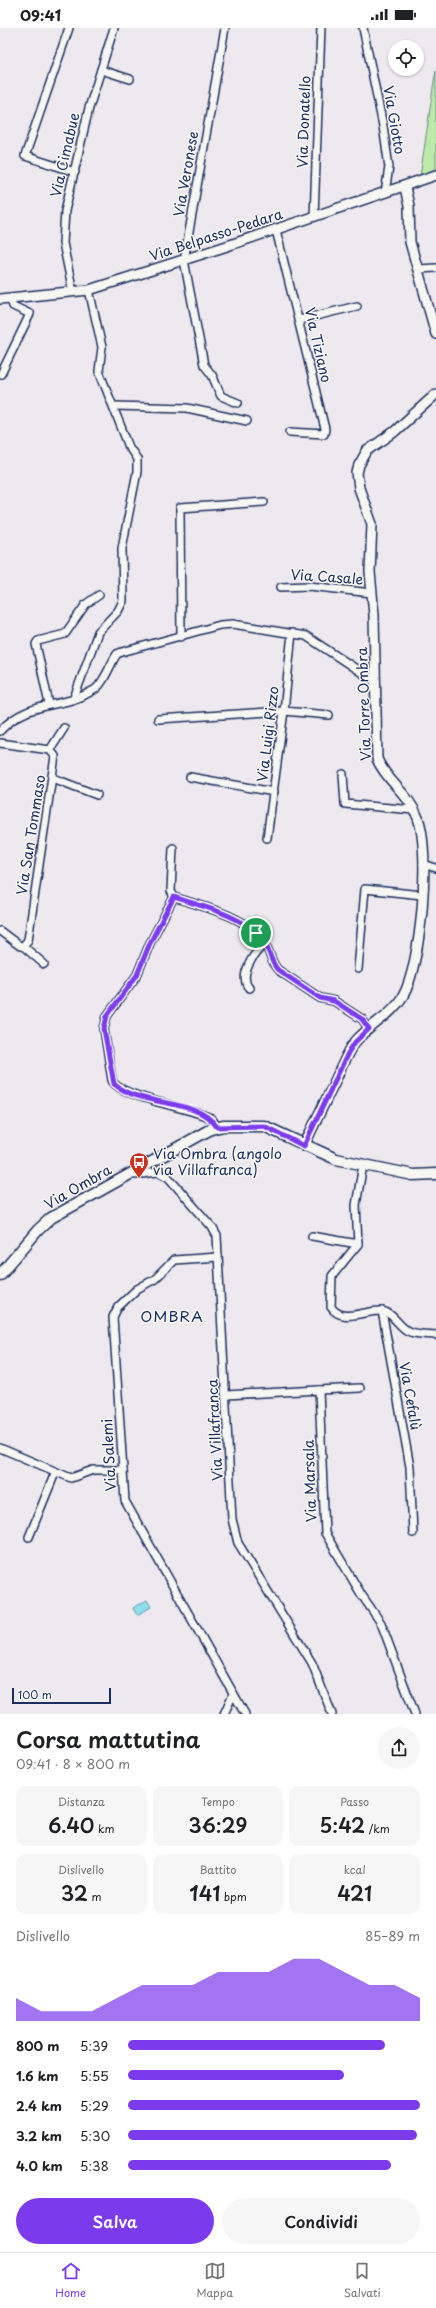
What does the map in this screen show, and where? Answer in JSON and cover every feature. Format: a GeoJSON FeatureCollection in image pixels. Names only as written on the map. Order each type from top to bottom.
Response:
{"type":"FeatureCollection","features":[{"type":"Feature","properties":{"kind":"main road","name":"Via Ombra"},"geometry":{"type":"LineString","coordinates":[[0,1275],[44,1224],[132,1173],[217,1127],[264,1126],[329,1157],[413,1175],[436,1174]]}},
{"type":"Feature","properties":{"kind":"street"},"geometry":{"type":"LineString","coordinates":[[69,28],[25,156],[75,172]]}},
{"type":"Feature","properties":{"kind":"street","name":"Via Cimabue"},"geometry":{"type":"LineString","coordinates":[[73,292],[63,243],[67,198],[75,172],[89,108],[114,28]]}},
{"type":"Feature","properties":{"kind":"street","name":"Via Veronese"},"geometry":{"type":"LineString","coordinates":[[225,28],[184,260],[204,364],[212,374],[221,396],[238,403]]}},
{"type":"Feature","properties":{"kind":"street","name":"Via Donatello"},"geometry":{"type":"LineString","coordinates":[[314,217],[321,28]]}},
{"type":"Feature","properties":{"kind":"street","name":"Via Giotto"},"geometry":{"type":"LineString","coordinates":[[363,28],[385,139],[388,166],[385,193]]}},
{"type":"Feature","properties":{"kind":"street"},"geometry":{"type":"LineString","coordinates":[[101,70],[130,79]]}},
{"type":"Feature","properties":{"kind":"street","name":"Via Belpasso-Pedara"},"geometry":{"type":"LineString","coordinates":[[0,299],[89,290],[276,230],[405,187],[436,175]]}},
{"type":"Feature","properties":{"kind":"street"},"geometry":{"type":"LineString","coordinates":[[405,187],[409,206],[410,242],[436,334]]}},
{"type":"Feature","properties":{"kind":"street","name":"Via Tiziano"},"geometry":{"type":"LineString","coordinates":[[276,230],[325,429],[324,434],[290,432]]}},
{"type":"Feature","properties":{"kind":"street"},"geometry":{"type":"LineString","coordinates":[[418,269],[436,268]]}},
{"type":"Feature","properties":{"kind":"street"},"geometry":{"type":"LineString","coordinates":[[74,698],[98,632],[118,611],[124,596],[122,548],[124,533],[130,518],[137,459],[129,447],[99,371],[102,347],[89,290]]}},
{"type":"Feature","properties":{"kind":"street"},"geometry":{"type":"LineString","coordinates":[[1,374],[30,314],[14,306],[10,298]]}},
{"type":"Feature","properties":{"kind":"street"},"geometry":{"type":"LineString","coordinates":[[299,320],[357,306]]}},
{"type":"Feature","properties":{"kind":"street","name":"Via Torre Ombra"},"geometry":{"type":"LineString","coordinates":[[304,1146],[348,1053],[355,1042],[392,1011],[409,983],[414,967],[422,895],[422,836],[418,818],[414,810],[383,772],[377,759],[376,682],[370,572],[372,524],[359,488],[359,465],[373,446],[394,432],[436,394]]}},
{"type":"Feature","properties":{"kind":"street"},"geometry":{"type":"LineString","coordinates":[[114,406],[187,408],[247,421]]}},
{"type":"Feature","properties":{"kind":"street"},"geometry":{"type":"LineString","coordinates":[[181,637],[180,508],[264,502]]}},
{"type":"Feature","properties":{"kind":"street","name":"Via Casale"},"geometry":{"type":"LineString","coordinates":[[281,587],[309,586],[372,593]]}},
{"type":"Feature","properties":{"kind":"street"},"geometry":{"type":"LineString","coordinates":[[49,704],[36,644],[38,641],[65,634],[86,604],[99,595]]}},
{"type":"Feature","properties":{"kind":"street"},"geometry":{"type":"LineString","coordinates":[[0,731],[14,717],[30,710],[74,698],[97,688],[117,654],[220,625],[233,624],[306,636],[376,682]]}},
{"type":"Feature","properties":{"kind":"street","name":"Via Luigi Rizzo"},"geometry":{"type":"LineString","coordinates":[[267,838],[284,711],[292,633]]}},
{"type":"Feature","properties":{"kind":"street"},"geometry":{"type":"LineString","coordinates":[[158,719],[284,711],[329,715]]}},
{"type":"Feature","properties":{"kind":"street"},"geometry":{"type":"LineString","coordinates":[[0,743],[50,750],[64,728]]}},
{"type":"Feature","properties":{"kind":"street","name":"Via San Tommaso"},"geometry":{"type":"LineString","coordinates":[[23,946],[28,940],[53,778],[55,756],[50,750]]}},
{"type":"Feature","properties":{"kind":"street"},"geometry":{"type":"LineString","coordinates":[[343,774],[345,804],[414,810]]}},
{"type":"Feature","properties":{"kind":"street"},"geometry":{"type":"LineString","coordinates":[[190,777],[274,792]]}},
{"type":"Feature","properties":{"kind":"street"},"geometry":{"type":"LineString","coordinates":[[53,778],[97,795]]}},
{"type":"Feature","properties":{"kind":"street"},"geometry":{"type":"LineString","coordinates":[[172,848],[171,891],[174,897],[244,923],[266,943],[274,966],[278,970],[320,998],[334,1001],[362,1019],[369,1029]]}},
{"type":"Feature","properties":{"kind":"street"},"geometry":{"type":"LineString","coordinates":[[423,864],[436,868]]}},
{"type":"Feature","properties":{"kind":"street"},"geometry":{"type":"LineString","coordinates":[[358,969],[365,889],[422,895]]}},
{"type":"Feature","properties":{"kind":"street"},"geometry":{"type":"LineString","coordinates":[[174,897],[150,943],[137,975],[107,1016],[104,1029],[112,1080],[117,1086],[146,1099],[206,1116],[212,1119],[217,1127]]}},
{"type":"Feature","properties":{"kind":"street"},"geometry":{"type":"LineString","coordinates":[[0,931],[20,946],[23,946],[44,964]]}},
{"type":"Feature","properties":{"kind":"street"},"geometry":{"type":"LineString","coordinates":[[250,988],[244,980],[245,973],[261,947],[266,943]]}},
{"type":"Feature","properties":{"kind":"street"},"geometry":{"type":"LineString","coordinates":[[363,1164],[356,1205],[358,1244],[332,1276],[331,1307],[336,1313],[343,1316],[382,1311],[391,1315],[408,1332],[436,1334]]}},
{"type":"Feature","properties":{"kind":"street","name":"Via Villafranca"},"geometry":{"type":"LineString","coordinates":[[132,1173],[134,1176],[140,1176],[158,1172],[168,1177],[215,1231],[218,1257],[232,1519],[234,1532],[238,1543],[312,1663],[332,1714]]}},
{"type":"Feature","properties":{"kind":"street"},"geometry":{"type":"LineString","coordinates":[[312,1236],[358,1244]]}},
{"type":"Feature","properties":{"kind":"street","name":"Via Salemi"},"geometry":{"type":"LineString","coordinates":[[218,1257],[174,1260],[155,1279],[137,1288],[114,1311],[123,1470],[125,1501],[245,1714]]}},
{"type":"Feature","properties":{"kind":"street","name":"Via Cefalù"},"geometry":{"type":"LineString","coordinates":[[382,1311],[410,1467],[413,1533]]}},
{"type":"Feature","properties":{"kind":"street"},"geometry":{"type":"LineString","coordinates":[[226,1395],[360,1388]]}},
{"type":"Feature","properties":{"kind":"street","name":"Via Marsala"},"geometry":{"type":"LineString","coordinates":[[319,1390],[325,1533],[361,1594],[381,1623],[415,1714]]}},
{"type":"Feature","properties":{"kind":"street"},"geometry":{"type":"LineString","coordinates":[[0,1448],[55,1473],[71,1478],[93,1470],[123,1470]]}},
{"type":"Feature","properties":{"kind":"street"},"geometry":{"type":"LineString","coordinates":[[29,1537],[55,1473]]}},
{"type":"Feature","properties":{"kind":"street"},"geometry":{"type":"LineString","coordinates":[[224,1714],[233,1694]]}},
{"type":"Feature","properties":{"kind":"green space"},"geometry":{"type":"Polygon","coordinates":[[[436,71],[436,172],[420,177],[434,81],[436,71]]]}},
{"type":"Feature","properties":{"kind":"water"},"geometry":{"type":"Polygon","coordinates":[[[147,1600],[151,1607],[137,1615],[133,1608],[147,1600]]]}},
{"type":"Feature","properties":{"kind":"place","name":"Via Ombra (angolo via Villafranca)"},"geometry":{"type":"Point","coordinates":[139,1179]}},
{"type":"Feature","properties":{"kind":"district","name":"OMBRA"},"geometry":{"type":"Point","coordinates":[172,1317]}},
{"type":"Feature","properties":{"kind":"route"},"geometry":{"type":"LineString","coordinates":[[174,897],[244,923],[256,933],[266,943],[270,950],[274,966],[278,970],[312,994],[320,998],[334,1001],[362,1019],[369,1029],[355,1042],[348,1053],[304,1146],[264,1126],[217,1127],[212,1119],[206,1116],[181,1107],[146,1099],[117,1086],[112,1080],[104,1029],[107,1016],[137,975],[150,943],[174,897]]}}]}
